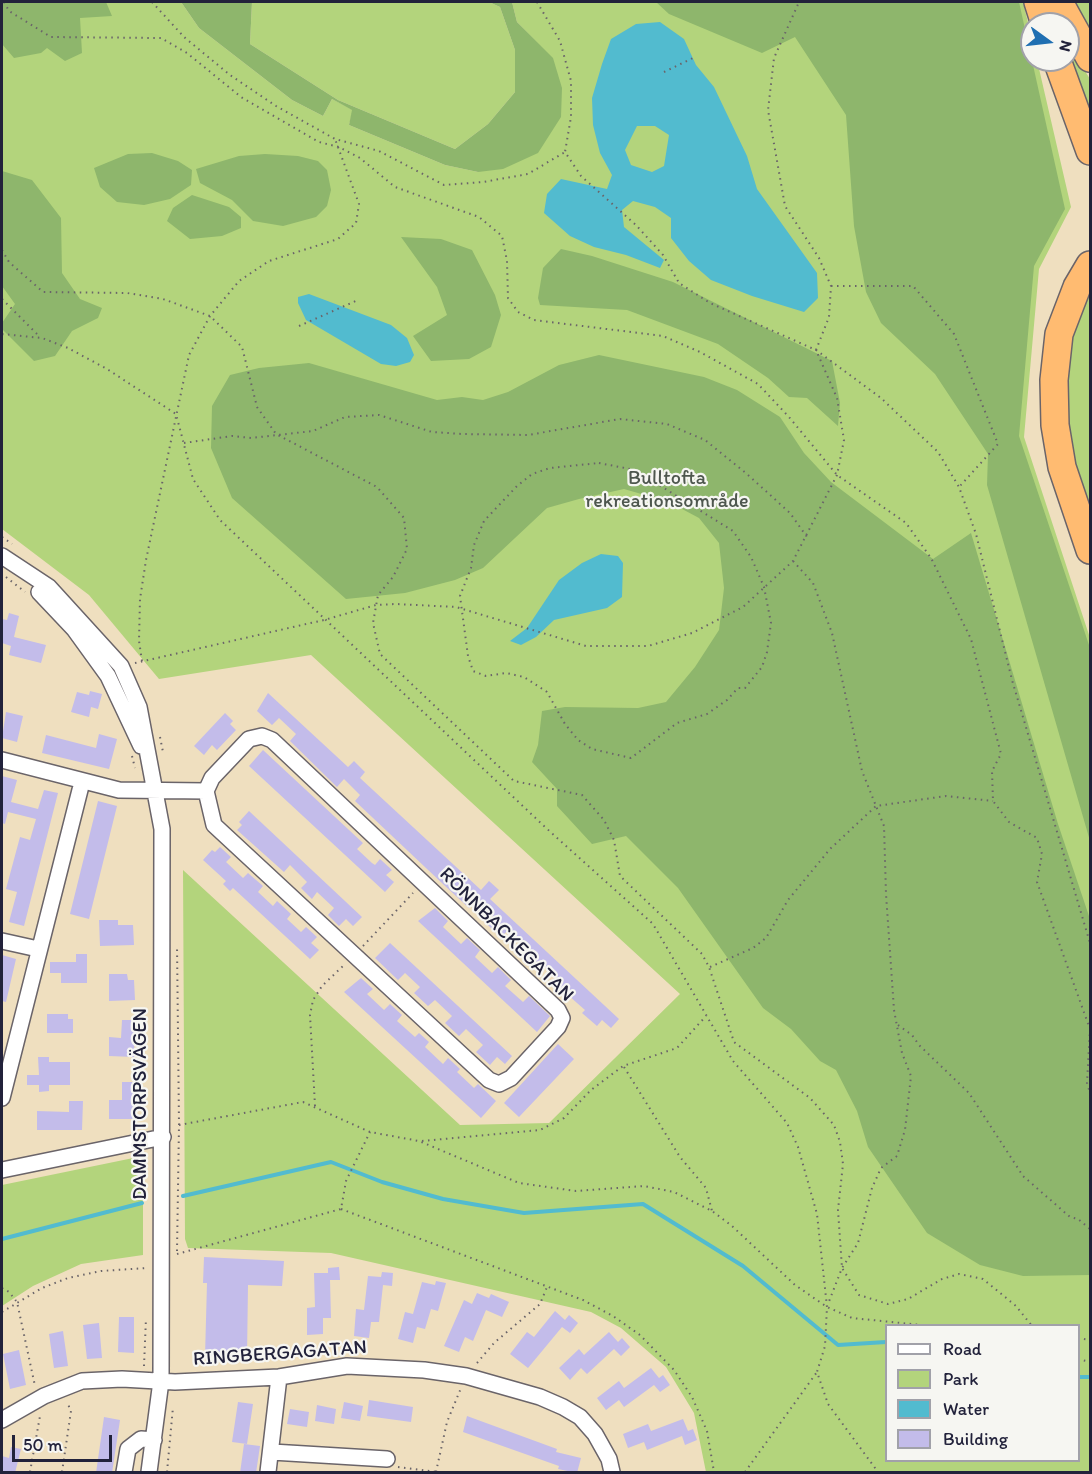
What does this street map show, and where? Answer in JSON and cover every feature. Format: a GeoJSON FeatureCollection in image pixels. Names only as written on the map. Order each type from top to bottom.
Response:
{"type":"FeatureCollection","features":[{"type":"Feature","properties":{"kind":"highway"},"geometry":{"type":"LineString","coordinates":[[1059,2],[1090,57]]}},
{"type":"Feature","properties":{"kind":"highway"},"geometry":{"type":"LineString","coordinates":[[1061,72],[1090,151]]}},
{"type":"Feature","properties":{"kind":"highway"},"geometry":{"type":"LineString","coordinates":[[1084,276],[1059,334],[1054,380],[1055,425],[1062,467],[1090,550]]}},
{"type":"Feature","properties":{"kind":"street","name":"DAMMSTORPSVÄGEN"},"geometry":{"type":"LineString","coordinates":[[2,556],[15,565],[74,629],[108,676],[151,768],[148,791],[162,829],[161,1381],[149,1473]]}},
{"type":"Feature","properties":{"kind":"street","name":"RÖNNBACKEGATAN"},"geometry":{"type":"LineString","coordinates":[[262,736],[272,740],[423,883],[558,1010],[562,1018],[558,1027],[511,1078],[499,1084],[489,1080],[214,825],[206,792],[212,778],[249,739],[262,736]]}},
{"type":"Feature","properties":{"kind":"street"},"geometry":{"type":"LineString","coordinates":[[2,760],[119,790],[206,792]]}},
{"type":"Feature","properties":{"kind":"street"},"geometry":{"type":"LineString","coordinates":[[2,1098],[82,782]]}},
{"type":"Feature","properties":{"kind":"street"},"geometry":{"type":"LineString","coordinates":[[2,940],[38,949]]}},
{"type":"Feature","properties":{"kind":"street"},"geometry":{"type":"LineString","coordinates":[[2,1170],[163,1137]]}},
{"type":"Feature","properties":{"kind":"street","name":"RINGBERGAGATAN"},"geometry":{"type":"LineString","coordinates":[[2,1420],[37,1400],[82,1381],[279,1377],[346,1366],[424,1370],[466,1376],[540,1397],[580,1417],[600,1442],[609,1459],[612,1473]]}},
{"type":"Feature","properties":{"kind":"street"},"geometry":{"type":"LineString","coordinates":[[268,1473],[279,1377]]}},
{"type":"Feature","properties":{"kind":"street"},"geometry":{"type":"LineString","coordinates":[[124,1473],[128,1449],[141,1438],[154,1440]]}},
{"type":"Feature","properties":{"kind":"street"},"geometry":{"type":"LineString","coordinates":[[272,1452],[387,1459]]}},
{"type":"Feature","properties":{"kind":"path"},"geometry":{"type":"LineString","coordinates":[[4,2],[9,11],[51,37],[161,38],[187,53],[241,97],[319,142],[339,147],[360,158],[395,187],[479,217],[502,236],[507,261],[508,298],[518,312],[534,320],[663,336],[700,352],[758,384],[837,475],[906,523],[931,558],[970,639],[1001,754],[992,771],[993,801],[1009,822],[1037,838],[1042,854],[1037,882],[1090,1029],[1087,1083],[1090,1093]]}},
{"type":"Feature","properties":{"kind":"path"},"geometry":{"type":"LineString","coordinates":[[152,2],[184,38],[230,75],[276,106],[335,139],[379,152],[444,185],[483,182],[528,174],[565,152]]}},
{"type":"Feature","properties":{"kind":"path"},"geometry":{"type":"LineString","coordinates":[[537,2],[560,41],[571,81],[571,117],[565,152],[581,176],[636,225],[663,255],[679,283],[710,303],[816,350],[881,398],[930,444],[959,487],[976,534],[1012,680],[1090,943]]}},
{"type":"Feature","properties":{"kind":"path"},"geometry":{"type":"LineString","coordinates":[[335,139],[359,204],[356,223],[338,239],[269,261],[239,281],[210,316],[189,355],[156,508],[140,598],[139,641],[142,661],[376,606],[396,604],[464,610],[552,638],[586,646],[648,646],[692,633],[743,607],[793,561],[837,475],[844,440],[837,398],[816,350],[829,317],[831,286],[819,258],[785,206],[768,110],[774,58],[799,2]]}},
{"type":"Feature","properties":{"kind":"path"},"geometry":{"type":"LineString","coordinates":[[664,72],[693,58]]}},
{"type":"Feature","properties":{"kind":"path"},"geometry":{"type":"LineString","coordinates":[[2,250],[9,262],[44,292],[126,293],[163,299],[210,316],[242,347],[257,407],[276,434],[377,487],[404,518],[407,549],[393,577],[378,595],[373,623],[380,654],[514,781],[582,795],[604,820],[614,840],[620,876],[702,954],[709,967],[734,1042],[810,1098],[834,1125],[840,1142],[843,1164],[838,1209],[842,1268],[859,1295],[888,1304],[908,1299],[942,1280],[959,1274],[983,1279],[1008,1299],[1030,1324]]}},
{"type":"Feature","properties":{"kind":"path"},"geometry":{"type":"LineString","coordinates":[[831,286],[913,286],[954,334],[998,444],[959,487]]}},
{"type":"Feature","properties":{"kind":"path"},"geometry":{"type":"LineString","coordinates":[[2,299],[42,338]]}},
{"type":"Feature","properties":{"kind":"path"},"geometry":{"type":"LineString","coordinates":[[299,326],[358,300]]}},
{"type":"Feature","properties":{"kind":"path"},"geometry":{"type":"LineString","coordinates":[[2,334],[42,338],[68,348],[107,369],[176,414],[193,479],[220,520],[545,827],[653,924],[733,1061],[787,1123],[798,1147],[817,1214],[828,1321],[825,1346],[817,1372],[745,1473]]}},
{"type":"Feature","properties":{"kind":"path"},"geometry":{"type":"LineString","coordinates":[[184,443],[232,436],[251,438],[313,431],[345,417],[379,415],[432,432],[462,434],[528,435],[620,419],[667,424],[705,440],[714,447],[790,513],[807,537]]}},
{"type":"Feature","properties":{"kind":"path"},"geometry":{"type":"LineString","coordinates":[[599,463],[635,470],[733,531],[751,556],[764,587],[771,623],[767,652],[762,667],[745,688],[738,688],[727,700],[707,714],[677,723],[653,739],[635,758],[625,758],[588,747],[573,736],[547,692],[524,677],[506,673],[486,676],[473,671],[468,656],[464,610],[461,590],[471,568],[474,545],[484,521],[532,474],[579,464],[599,463]]}},
{"type":"Feature","properties":{"kind":"path"},"geometry":{"type":"LineString","coordinates":[[793,561],[813,583],[832,633],[862,771],[884,826],[885,894],[896,1024],[902,1053],[911,1076],[905,1130],[897,1156],[881,1168],[872,1188],[858,1243],[842,1268],[827,1307]]}},
{"type":"Feature","properties":{"kind":"path"},"geometry":{"type":"LineString","coordinates":[[2,573],[32,598]]}},
{"type":"Feature","properties":{"kind":"path"},"geometry":{"type":"LineString","coordinates":[[129,747],[148,791]]}},
{"type":"Feature","properties":{"kind":"path"},"geometry":{"type":"LineString","coordinates":[[709,967],[753,948],[766,938],[788,900],[830,849],[876,806],[946,796],[993,801]]}},
{"type":"Feature","properties":{"kind":"path"},"geometry":{"type":"LineString","coordinates":[[315,1107],[310,1015],[313,1000],[322,986],[423,883]]}},
{"type":"Feature","properties":{"kind":"path"},"geometry":{"type":"LineString","coordinates":[[419,1141],[540,1130],[564,1118],[591,1090],[623,1066],[677,1048],[707,1015]]}},
{"type":"Feature","properties":{"kind":"path"},"geometry":{"type":"LineString","coordinates":[[896,1024],[912,1035],[924,1050],[969,1093],[1023,1176],[1070,1217],[1078,1219],[1090,1228]]}},
{"type":"Feature","properties":{"kind":"path"},"geometry":{"type":"LineString","coordinates":[[623,1066],[680,1157],[706,1188],[712,1211]]}},
{"type":"Feature","properties":{"kind":"path"},"geometry":{"type":"LineString","coordinates":[[714,1473],[707,1431],[692,1397],[674,1370],[640,1335],[613,1316],[583,1300],[341,1209],[177,1254],[179,1125],[303,1102],[370,1132],[419,1141],[519,1183],[576,1191],[644,1186],[674,1192],[712,1211],[732,1226],[795,1285],[827,1307],[852,1318],[911,1324]]}},
{"type":"Feature","properties":{"kind":"path"},"geometry":{"type":"LineString","coordinates":[[341,1209],[346,1181],[370,1132]]}},
{"type":"Feature","properties":{"kind":"path"},"geometry":{"type":"LineString","coordinates":[[2,1312],[42,1288],[68,1278],[101,1271],[147,1268],[147,1279]]}},
{"type":"Feature","properties":{"kind":"path"},"geometry":{"type":"LineString","coordinates":[[2,1288],[18,1302],[40,1417],[30,1473]]}},
{"type":"Feature","properties":{"kind":"path"},"geometry":{"type":"LineString","coordinates":[[144,1380],[146,1312]]}},
{"type":"Feature","properties":{"kind":"path"},"geometry":{"type":"LineString","coordinates":[[817,1372],[828,1404],[878,1473]]}},
{"type":"Feature","properties":{"kind":"path"},"geometry":{"type":"LineString","coordinates":[[61,1389],[71,1411],[62,1473]]}},
{"type":"Feature","properties":{"kind":"path"},"geometry":{"type":"LineString","coordinates":[[387,1459],[395,1466],[436,1472]]}},
{"type":"Feature","properties":{"kind":"green space","name":"Bulltofta rekreationsområde"},"geometry":{"type":"Polygon","coordinates":[[[2,2],[181,2],[199,28],[292,100],[323,116],[332,99],[353,110],[349,125],[445,165],[478,172],[553,59],[517,22],[512,2],[1023,2],[1025,12],[1020,12],[1020,72],[1040,72],[1071,207],[1039,269],[1024,437],[1090,638],[1090,1472],[706,1472],[694,1413],[666,1367],[621,1328],[591,1312],[331,1253],[188,1248],[185,1239],[183,870],[460,1125],[549,1123],[680,994],[311,655],[159,679],[89,595],[2,529],[2,2]]]}},
{"type":"Feature","properties":{"kind":"green space"},"geometry":{"type":"Polygon","coordinates":[[[2,2],[106,2],[112,16],[80,18],[82,53],[65,61],[47,48],[41,53],[14,58],[2,44],[2,2]]]}},
{"type":"Feature","properties":{"kind":"green space"},"geometry":{"type":"Polygon","coordinates":[[[181,2],[252,2],[250,44],[338,100],[455,149],[488,124],[515,92],[515,50],[500,7],[489,2],[512,2],[517,22],[553,58],[562,88],[561,117],[538,153],[503,169],[478,172],[445,165],[349,125],[352,110],[332,99],[323,116],[292,100],[199,28],[181,2]]]}},
{"type":"Feature","properties":{"kind":"green space"},"geometry":{"type":"Polygon","coordinates":[[[252,2],[489,2],[500,7],[515,50],[515,92],[488,124],[455,149],[338,100],[250,44],[252,2]]]}},
{"type":"Feature","properties":{"kind":"green space"},"geometry":{"type":"Polygon","coordinates":[[[656,2],[1019,2],[1021,12],[1020,72],[1035,72],[1065,209],[1034,266],[1019,436],[1090,648],[1090,841],[987,485],[988,454],[935,374],[881,323],[866,292],[854,226],[846,115],[795,37],[762,53],[669,14],[656,2]]]}},
{"type":"Feature","properties":{"kind":"green space"},"geometry":{"type":"Polygon","coordinates":[[[1071,2],[1090,2],[1090,37],[1080,19],[1080,12],[1076,12],[1071,2]]]}},
{"type":"Feature","properties":{"kind":"green space"},"geometry":{"type":"Polygon","coordinates":[[[1080,63],[1090,79],[1090,127],[1072,72],[1080,72],[1080,63]]]}},
{"type":"Feature","properties":{"kind":"green space"},"geometry":{"type":"Polygon","coordinates":[[[152,153],[178,161],[192,170],[191,185],[170,199],[144,205],[117,202],[100,187],[94,168],[128,154],[152,153]]]}},
{"type":"Feature","properties":{"kind":"green space"},"geometry":{"type":"Polygon","coordinates":[[[265,154],[298,156],[318,161],[327,170],[331,190],[327,206],[316,217],[283,226],[253,221],[232,200],[200,183],[196,169],[239,156],[265,154]]]}},
{"type":"Feature","properties":{"kind":"green space"},"geometry":{"type":"Polygon","coordinates":[[[2,171],[32,180],[61,218],[62,273],[80,299],[102,308],[98,318],[72,331],[55,356],[34,361],[2,329],[2,323],[15,304],[2,286],[2,171]]]}},
{"type":"Feature","properties":{"kind":"green space"},"geometry":{"type":"Polygon","coordinates":[[[192,195],[229,207],[241,217],[241,228],[222,236],[190,239],[167,221],[173,208],[192,195]]]}},
{"type":"Feature","properties":{"kind":"green space"},"geometry":{"type":"Polygon","coordinates":[[[401,237],[441,239],[472,250],[495,295],[501,315],[491,347],[469,359],[431,361],[413,336],[447,315],[437,287],[401,237]]]}},
{"type":"Feature","properties":{"kind":"green space"},"geometry":{"type":"Polygon","coordinates":[[[561,249],[592,256],[673,282],[832,361],[840,403],[838,426],[807,398],[789,397],[768,378],[718,344],[627,310],[540,305],[538,298],[543,268],[561,249]]]}},
{"type":"Feature","properties":{"kind":"green space"},"geometry":{"type":"Polygon","coordinates":[[[1090,279],[1090,531],[1080,500],[1060,390],[1077,307],[1090,279]]]}},
{"type":"Feature","properties":{"kind":"green space"},"geometry":{"type":"Polygon","coordinates":[[[599,355],[704,377],[737,390],[780,417],[804,453],[831,482],[933,559],[971,533],[1058,824],[1090,919],[1090,1275],[1023,1276],[980,1265],[927,1233],[868,1147],[857,1111],[836,1070],[820,1061],[791,1029],[763,1008],[678,888],[626,836],[592,844],[557,806],[557,789],[532,762],[538,745],[542,711],[565,707],[638,708],[666,702],[695,667],[719,630],[724,588],[719,543],[699,518],[669,502],[624,489],[579,499],[547,508],[483,568],[455,580],[405,593],[346,599],[232,498],[211,448],[212,406],[230,375],[259,368],[309,363],[437,400],[462,397],[483,400],[508,392],[559,365],[599,355]]]}},
{"type":"Feature","properties":{"kind":"green space"},"geometry":{"type":"Polygon","coordinates":[[[143,1156],[143,1255],[81,1264],[33,1286],[2,1306],[2,1185],[143,1156]]]}},
{"type":"Feature","properties":{"kind":"water"},"geometry":{"type":"Polygon","coordinates":[[[660,22],[684,39],[696,65],[714,87],[747,156],[757,189],[817,273],[818,298],[804,312],[711,280],[689,261],[671,238],[671,218],[655,207],[633,201],[622,210],[624,227],[664,260],[660,268],[626,255],[594,247],[570,236],[544,213],[547,194],[561,179],[607,189],[612,175],[600,153],[593,125],[592,98],[611,39],[636,24],[660,22]],[[637,126],[625,150],[631,165],[652,172],[664,166],[669,135],[655,126],[637,126]]]}},
{"type":"Feature","properties":{"kind":"water"},"geometry":{"type":"Polygon","coordinates":[[[309,294],[391,325],[407,338],[414,355],[410,362],[396,366],[381,364],[306,320],[298,303],[298,297],[309,294]]]}},
{"type":"Feature","properties":{"kind":"water"},"geometry":{"type":"Polygon","coordinates":[[[601,554],[618,556],[623,563],[622,597],[607,608],[554,620],[536,637],[521,645],[510,641],[527,628],[559,580],[582,563],[601,554]]]}},
{"type":"Feature","properties":{"kind":"building"},"geometry":{"type":"Polygon","coordinates":[[[9,613],[19,616],[14,637],[46,645],[41,663],[9,655],[11,646],[2,643],[2,619],[7,620],[9,613]]]}},
{"type":"Feature","properties":{"kind":"building"},"geometry":{"type":"Polygon","coordinates":[[[90,691],[102,694],[98,709],[91,707],[89,717],[71,712],[77,692],[89,695],[90,691]]]}},
{"type":"Feature","properties":{"kind":"building"},"geometry":{"type":"Polygon","coordinates":[[[268,693],[348,767],[354,761],[365,772],[360,778],[481,890],[489,881],[499,890],[490,899],[619,1019],[611,1028],[602,1020],[597,1026],[582,1013],[585,1010],[568,995],[566,998],[552,984],[557,978],[540,962],[533,968],[519,955],[525,948],[507,931],[501,938],[487,924],[493,917],[475,901],[469,908],[444,885],[355,801],[360,795],[344,779],[337,787],[290,741],[296,734],[279,718],[272,725],[257,711],[268,693]]]}},
{"type":"Feature","properties":{"kind":"building"},"geometry":{"type":"Polygon","coordinates":[[[6,712],[23,716],[17,742],[2,738],[6,712]]]}},
{"type":"Feature","properties":{"kind":"building"},"geometry":{"type":"Polygon","coordinates":[[[225,713],[233,721],[230,724],[236,730],[217,750],[212,745],[204,755],[194,746],[225,713]]]}},
{"type":"Feature","properties":{"kind":"building"},"geometry":{"type":"Polygon","coordinates":[[[99,734],[117,739],[109,769],[42,753],[46,735],[96,748],[99,734]]]}},
{"type":"Feature","properties":{"kind":"building"},"geometry":{"type":"Polygon","coordinates":[[[263,750],[363,843],[357,849],[372,863],[375,865],[380,859],[392,870],[386,875],[394,882],[385,892],[249,766],[263,750]]]}},
{"type":"Feature","properties":{"kind":"building"},"geometry":{"type":"Polygon","coordinates":[[[2,776],[17,780],[11,802],[38,809],[44,790],[58,793],[24,926],[9,922],[17,892],[6,889],[20,837],[30,840],[36,819],[8,812],[5,824],[2,823],[2,776]]]}},
{"type":"Feature","properties":{"kind":"building"},"geometry":{"type":"Polygon","coordinates":[[[98,801],[117,806],[89,919],[70,914],[98,801]]]}},
{"type":"Feature","properties":{"kind":"building"},"geometry":{"type":"Polygon","coordinates":[[[249,811],[362,917],[353,926],[346,919],[339,926],[328,915],[334,908],[317,892],[312,899],[301,888],[307,882],[290,865],[284,872],[237,830],[242,825],[239,822],[249,811]]]}},
{"type":"Feature","properties":{"kind":"building"},"geometry":{"type":"Polygon","coordinates":[[[220,847],[231,857],[226,862],[243,878],[248,873],[263,886],[258,892],[273,906],[277,901],[291,914],[287,919],[301,932],[306,927],[317,937],[311,943],[319,950],[310,959],[233,888],[230,891],[223,884],[226,881],[203,860],[212,850],[215,852],[220,847]]]}},
{"type":"Feature","properties":{"kind":"building"},"geometry":{"type":"Polygon","coordinates":[[[435,908],[448,921],[443,927],[461,944],[467,938],[480,950],[475,957],[492,973],[498,967],[511,980],[505,986],[523,1002],[529,996],[550,1016],[537,1032],[418,921],[435,908]]]}},
{"type":"Feature","properties":{"kind":"building"},"geometry":{"type":"Polygon","coordinates":[[[99,920],[118,920],[118,925],[133,925],[134,945],[100,946],[99,920]]]}},
{"type":"Feature","properties":{"kind":"building"},"geometry":{"type":"Polygon","coordinates":[[[390,943],[512,1056],[505,1064],[497,1057],[490,1065],[476,1052],[483,1045],[466,1029],[459,1036],[445,1023],[452,1016],[435,1000],[428,1006],[414,993],[420,987],[405,973],[398,980],[375,958],[390,943]]]}},
{"type":"Feature","properties":{"kind":"building"},"geometry":{"type":"Polygon","coordinates":[[[76,954],[87,954],[87,983],[61,983],[61,973],[50,973],[50,962],[76,962],[76,954]]]}},
{"type":"Feature","properties":{"kind":"building"},"geometry":{"type":"Polygon","coordinates":[[[2,955],[16,959],[6,1002],[2,1001],[2,955]]]}},
{"type":"Feature","properties":{"kind":"building"},"geometry":{"type":"Polygon","coordinates":[[[109,974],[127,974],[128,980],[134,980],[135,1000],[109,1001],[109,974]]]}},
{"type":"Feature","properties":{"kind":"building"},"geometry":{"type":"Polygon","coordinates":[[[361,978],[373,989],[367,994],[384,1010],[390,1004],[402,1015],[397,1021],[415,1037],[419,1033],[429,1042],[425,1047],[443,1064],[448,1058],[460,1069],[457,1072],[474,1088],[478,1084],[496,1101],[481,1118],[344,992],[361,978]]]}},
{"type":"Feature","properties":{"kind":"building"},"geometry":{"type":"Polygon","coordinates":[[[47,1014],[68,1014],[68,1019],[73,1019],[73,1033],[47,1033],[47,1014]]]}},
{"type":"Feature","properties":{"kind":"building"},"geometry":{"type":"Polygon","coordinates":[[[122,1020],[135,1020],[134,1057],[109,1056],[109,1037],[121,1038],[122,1020]]]}},
{"type":"Feature","properties":{"kind":"building"},"geometry":{"type":"Polygon","coordinates":[[[558,1044],[574,1059],[519,1117],[504,1103],[558,1044]]]}},
{"type":"Feature","properties":{"kind":"building"},"geometry":{"type":"Polygon","coordinates":[[[38,1057],[49,1057],[49,1062],[70,1062],[70,1085],[49,1085],[49,1091],[39,1092],[39,1085],[27,1085],[27,1075],[39,1075],[38,1057]]]}},
{"type":"Feature","properties":{"kind":"building"},"geometry":{"type":"Polygon","coordinates":[[[122,1082],[135,1082],[134,1119],[109,1119],[109,1100],[122,1100],[122,1082]]]}},
{"type":"Feature","properties":{"kind":"building"},"geometry":{"type":"Polygon","coordinates":[[[69,1101],[83,1101],[82,1130],[37,1130],[37,1111],[69,1112],[69,1101]]]}},
{"type":"Feature","properties":{"kind":"building"},"geometry":{"type":"Polygon","coordinates":[[[204,1257],[284,1261],[282,1286],[248,1285],[247,1357],[205,1356],[207,1283],[203,1283],[204,1257]]]}},
{"type":"Feature","properties":{"kind":"building"},"geometry":{"type":"Polygon","coordinates":[[[339,1267],[340,1280],[330,1280],[331,1318],[323,1318],[323,1334],[307,1335],[307,1308],[315,1307],[314,1273],[328,1273],[328,1268],[339,1267]]]}},
{"type":"Feature","properties":{"kind":"building"},"geometry":{"type":"Polygon","coordinates":[[[382,1272],[393,1273],[392,1286],[383,1285],[379,1322],[371,1322],[369,1338],[354,1336],[356,1309],[364,1310],[368,1276],[381,1277],[382,1272]]]}},
{"type":"Feature","properties":{"kind":"building"},"geometry":{"type":"Polygon","coordinates":[[[436,1281],[446,1283],[438,1311],[431,1309],[425,1329],[417,1327],[413,1343],[398,1339],[405,1312],[413,1314],[422,1282],[435,1285],[436,1281]]]}},
{"type":"Feature","properties":{"kind":"building"},"geometry":{"type":"Polygon","coordinates":[[[477,1293],[489,1298],[491,1294],[509,1302],[502,1317],[486,1310],[473,1341],[465,1337],[459,1352],[444,1346],[464,1300],[472,1304],[477,1293]]]}},
{"type":"Feature","properties":{"kind":"building"},"geometry":{"type":"Polygon","coordinates":[[[555,1311],[565,1320],[569,1315],[578,1323],[570,1333],[562,1327],[528,1368],[510,1354],[527,1332],[534,1337],[555,1311]]]}},
{"type":"Feature","properties":{"kind":"building"},"geometry":{"type":"Polygon","coordinates":[[[119,1317],[134,1317],[134,1353],[118,1352],[119,1317]]]}},
{"type":"Feature","properties":{"kind":"building"},"geometry":{"type":"Polygon","coordinates":[[[99,1323],[102,1358],[87,1359],[83,1325],[99,1323]]]}},
{"type":"Feature","properties":{"kind":"building"},"geometry":{"type":"Polygon","coordinates":[[[63,1331],[68,1366],[54,1368],[49,1334],[63,1331]]]}},
{"type":"Feature","properties":{"kind":"building"},"geometry":{"type":"Polygon","coordinates":[[[609,1332],[618,1342],[622,1338],[630,1347],[621,1356],[614,1349],[587,1374],[581,1368],[570,1380],[559,1368],[579,1349],[584,1355],[609,1332]]]}},
{"type":"Feature","properties":{"kind":"building"},"geometry":{"type":"Polygon","coordinates":[[[19,1350],[26,1385],[10,1389],[3,1354],[19,1350]]]}},
{"type":"Feature","properties":{"kind":"building"},"geometry":{"type":"Polygon","coordinates":[[[651,1368],[659,1378],[663,1375],[670,1385],[660,1392],[654,1385],[624,1407],[619,1400],[606,1410],[597,1398],[619,1381],[624,1388],[651,1368]]]}},
{"type":"Feature","properties":{"kind":"building"},"geometry":{"type":"Polygon","coordinates":[[[369,1400],[413,1407],[411,1422],[367,1416],[369,1400]]]}},
{"type":"Feature","properties":{"kind":"building"},"geometry":{"type":"Polygon","coordinates":[[[238,1402],[253,1404],[247,1444],[232,1442],[238,1402]]]}},
{"type":"Feature","properties":{"kind":"building"},"geometry":{"type":"Polygon","coordinates":[[[344,1402],[363,1406],[360,1421],[341,1418],[344,1402]]]}},
{"type":"Feature","properties":{"kind":"building"},"geometry":{"type":"Polygon","coordinates":[[[317,1405],[336,1409],[334,1424],[315,1421],[317,1405]]]}},
{"type":"Feature","properties":{"kind":"building"},"geometry":{"type":"Polygon","coordinates":[[[290,1409],[309,1412],[307,1427],[287,1424],[290,1409]]]}},
{"type":"Feature","properties":{"kind":"building"},"geometry":{"type":"Polygon","coordinates":[[[467,1416],[557,1449],[556,1452],[581,1458],[577,1473],[558,1469],[559,1466],[463,1432],[467,1416]]]}},
{"type":"Feature","properties":{"kind":"building"},"geometry":{"type":"Polygon","coordinates":[[[104,1417],[120,1420],[112,1473],[96,1473],[104,1417]]]}},
{"type":"Feature","properties":{"kind":"building"},"geometry":{"type":"Polygon","coordinates":[[[683,1419],[688,1431],[693,1429],[697,1440],[685,1445],[682,1436],[647,1450],[644,1442],[628,1448],[623,1434],[648,1424],[651,1431],[683,1419]]]}},
{"type":"Feature","properties":{"kind":"building"},"geometry":{"type":"Polygon","coordinates":[[[244,1444],[260,1446],[256,1473],[240,1473],[244,1444]]]}},
{"type":"Feature","properties":{"kind":"building"},"geometry":{"type":"Polygon","coordinates":[[[11,1447],[21,1449],[15,1473],[2,1473],[2,1456],[9,1458],[11,1447]]]}},
{"type":"Feature","properties":{"kind":"waterway"},"geometry":{"type":"LineString","coordinates":[[183,1196],[331,1162],[382,1182],[443,1199],[524,1213],[643,1204],[743,1266],[838,1345],[885,1342]]}},
{"type":"Feature","properties":{"kind":"waterway"},"geometry":{"type":"LineString","coordinates":[[2,1239],[142,1203]]}},
{"type":"Feature","properties":{"kind":"waterway"},"geometry":{"type":"LineString","coordinates":[[1080,1377],[1090,1377]]}}]}
